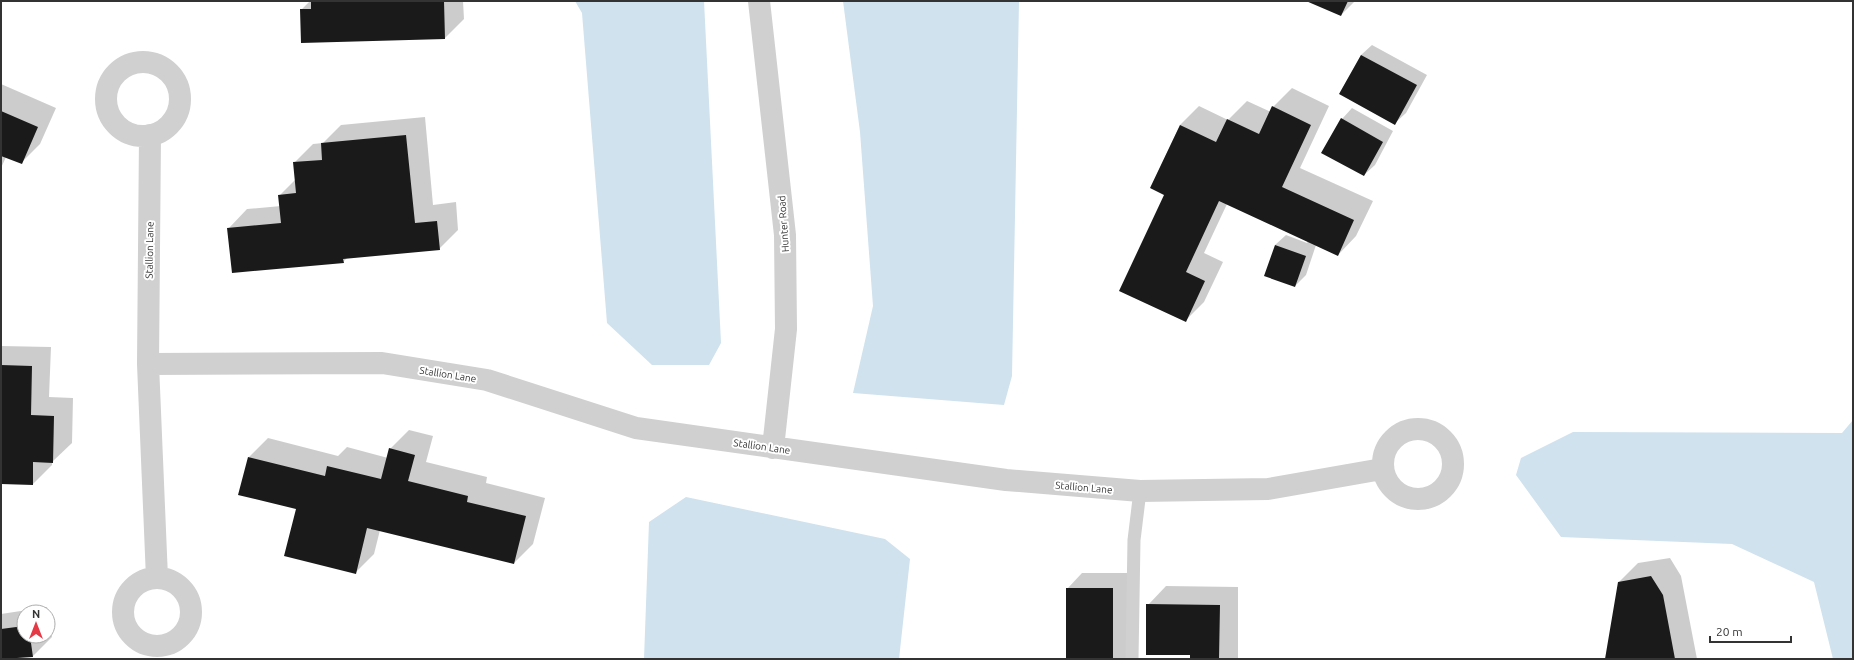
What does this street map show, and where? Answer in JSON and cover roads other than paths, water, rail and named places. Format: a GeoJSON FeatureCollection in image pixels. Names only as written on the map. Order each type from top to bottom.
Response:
{"type":"FeatureCollection","features":[{"type":"Feature","properties":{"kind":"street","name":"Hunter Road"},"geometry":{"type":"LineString","coordinates":[[759,1],[785,235],[786,329],[773,448]]}},
{"type":"Feature","properties":{"kind":"street","name":"Stallion Lane"},"geometry":{"type":"LineString","coordinates":[[150,135],[148,364],[157,578]]}},
{"type":"Feature","properties":{"kind":"street","name":"Stallion Lane"},"geometry":{"type":"LineString","coordinates":[[148,364],[382,363],[487,380],[636,428],[1006,480],[1140,491],[1268,489],[1382,469]]}},
{"type":"Feature","properties":{"kind":"lane"},"geometry":{"type":"LineString","coordinates":[[1132,659],[1134,540],[1140,491]]}},
{"type":"Feature","properties":{"kind":"water"},"geometry":{"type":"Polygon","coordinates":[[[575,1],[704,1],[721,343],[709,365],[652,365],[607,323],[582,13],[575,1]]]}},
{"type":"Feature","properties":{"kind":"water"},"geometry":{"type":"Polygon","coordinates":[[[843,1],[1019,1],[1012,376],[1004,405],[853,393],[873,306],[860,132],[843,1]]]}},
{"type":"Feature","properties":{"kind":"water"},"geometry":{"type":"Polygon","coordinates":[[[1853,420],[1853,659],[1833,659],[1814,582],[1732,544],[1561,537],[1516,475],[1521,458],[1573,432],[1842,433],[1853,420]]]}},
{"type":"Feature","properties":{"kind":"water"},"geometry":{"type":"Polygon","coordinates":[[[686,497],[885,539],[910,559],[899,659],[644,659],[649,522],[686,497]]]}}]}
